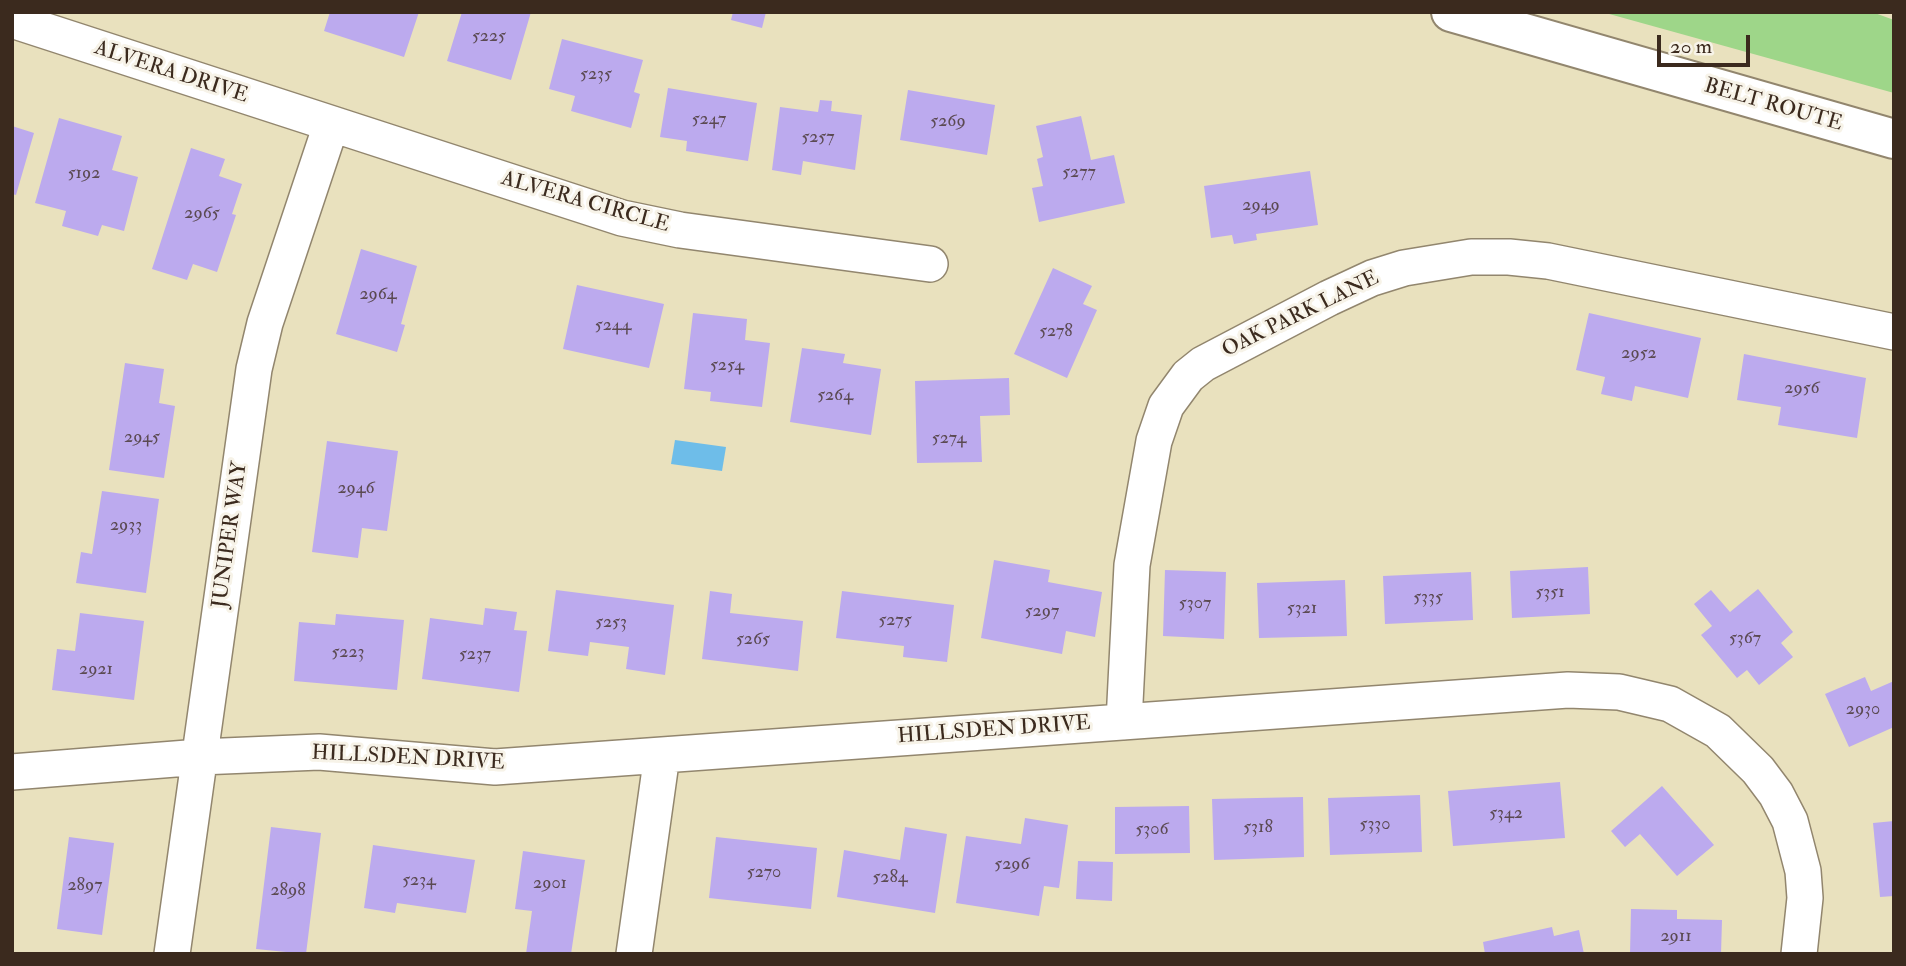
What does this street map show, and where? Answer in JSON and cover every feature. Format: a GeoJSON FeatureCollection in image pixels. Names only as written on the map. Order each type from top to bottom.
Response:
{"type":"FeatureCollection","features":[{"type":"Feature","properties":{"kind":"highway","name":"BELT ROUTE"},"geometry":{"type":"LineString","coordinates":[[1451,12],[1894,139]]}},
{"type":"Feature","properties":{"kind":"street","name":"ALVERA DRIVE"},"geometry":{"type":"LineString","coordinates":[[12,20],[331,125]]}},
{"type":"Feature","properties":{"kind":"street","name":"ALVERA CIRCLE"},"geometry":{"type":"LineString","coordinates":[[331,125],[641,223],[930,264]]}},
{"type":"Feature","properties":{"kind":"street","name":"JUNIPER WAY"},"geometry":{"type":"LineString","coordinates":[[173,954],[254,369],[265,323],[331,125]]}},
{"type":"Feature","properties":{"kind":"street","name":"OAK PARK LANE"},"geometry":{"type":"LineString","coordinates":[[1124,722],[1132,565],[1154,441],[1166,406],[1188,376],[1203,364],[1329,298],[1404,268],[1471,257],[1509,257],[1548,261],[1894,332]]}},
{"type":"Feature","properties":{"kind":"street","name":"HILLSDEN DRIVE"},"geometry":{"type":"LineString","coordinates":[[12,772],[200,757],[345,752],[495,766],[1568,690],[1619,692],[1670,704],[1718,730],[1758,770],[1776,794],[1790,821],[1803,872],[1805,898],[1799,954]]}},
{"type":"Feature","properties":{"kind":"street"},"geometry":{"type":"LineString","coordinates":[[634,954],[662,755]]}},
{"type":"Feature","properties":{"kind":"green space"},"geometry":{"type":"Polygon","coordinates":[[[1602,12],[1872,12],[1894,20],[1894,93],[1602,12]]]}},
{"type":"Feature","properties":{"kind":"water"},"geometry":{"type":"Polygon","coordinates":[[[675,440],[726,447],[722,471],[671,464],[675,440]]]}},
{"type":"Feature","properties":{"kind":"building"},"geometry":{"type":"Polygon","coordinates":[[[330,12],[419,12],[404,57],[324,31],[330,12]]]}},
{"type":"Feature","properties":{"kind":"building"},"geometry":{"type":"Polygon","coordinates":[[[462,12],[531,12],[511,80],[447,61],[462,12]]]}},
{"type":"Feature","properties":{"kind":"building"},"geometry":{"type":"Polygon","coordinates":[[[733,12],[766,12],[762,28],[731,20],[733,12]]]}},
{"type":"Feature","properties":{"kind":"building"},"geometry":{"type":"Polygon","coordinates":[[[562,39],[643,60],[634,92],[640,94],[631,128],[571,111],[575,96],[549,89],[562,39]]]}},
{"type":"Feature","properties":{"kind":"building"},"geometry":{"type":"Polygon","coordinates":[[[668,88],[757,103],[748,161],[686,151],[687,141],[660,137],[668,88]]]}},
{"type":"Feature","properties":{"kind":"building"},"geometry":{"type":"Polygon","coordinates":[[[908,90],[995,105],[987,155],[900,140],[908,90]]]}},
{"type":"Feature","properties":{"kind":"building"},"geometry":{"type":"Polygon","coordinates":[[[820,100],[832,101],[831,111],[862,115],[855,170],[803,161],[801,175],[772,170],[780,107],[818,112],[820,100]]]}},
{"type":"Feature","properties":{"kind":"building"},"geometry":{"type":"Polygon","coordinates":[[[1081,116],[1091,160],[1114,155],[1125,203],[1039,222],[1032,188],[1043,186],[1037,159],[1043,157],[1036,126],[1081,116]]]}},
{"type":"Feature","properties":{"kind":"building"},"geometry":{"type":"Polygon","coordinates":[[[59,118],[122,136],[112,170],[138,177],[124,231],[102,225],[98,236],[62,226],[66,211],[35,203],[59,118]]]}},
{"type":"Feature","properties":{"kind":"building"},"geometry":{"type":"Polygon","coordinates":[[[12,126],[34,133],[16,195],[12,194],[12,126]]]}},
{"type":"Feature","properties":{"kind":"building"},"geometry":{"type":"Polygon","coordinates":[[[191,148],[225,159],[219,176],[242,184],[232,214],[236,215],[217,272],[193,264],[187,280],[152,269],[191,148]]]}},
{"type":"Feature","properties":{"kind":"building"},"geometry":{"type":"Polygon","coordinates":[[[1310,171],[1318,225],[1256,234],[1257,240],[1234,244],[1232,235],[1211,238],[1204,186],[1310,171]]]}},
{"type":"Feature","properties":{"kind":"building"},"geometry":{"type":"Polygon","coordinates":[[[361,249],[417,266],[401,324],[405,325],[397,352],[336,334],[361,249]]]}},
{"type":"Feature","properties":{"kind":"building"},"geometry":{"type":"Polygon","coordinates":[[[1053,268],[1092,286],[1083,304],[1097,310],[1067,378],[1014,354],[1053,268]]]}},
{"type":"Feature","properties":{"kind":"building"},"geometry":{"type":"Polygon","coordinates":[[[577,285],[664,304],[649,368],[563,349],[577,285]]]}},
{"type":"Feature","properties":{"kind":"building"},"geometry":{"type":"Polygon","coordinates":[[[693,313],[747,319],[745,340],[770,343],[762,407],[710,401],[711,392],[684,389],[693,313]]]}},
{"type":"Feature","properties":{"kind":"building"},"geometry":{"type":"Polygon","coordinates":[[[1589,313],[1701,338],[1688,398],[1635,386],[1632,401],[1601,394],[1605,377],[1576,370],[1589,313]]]}},
{"type":"Feature","properties":{"kind":"building"},"geometry":{"type":"Polygon","coordinates":[[[802,348],[845,354],[843,363],[881,369],[871,435],[790,422],[802,348]]]}},
{"type":"Feature","properties":{"kind":"building"},"geometry":{"type":"Polygon","coordinates":[[[1744,354],[1866,378],[1857,438],[1778,425],[1781,407],[1737,400],[1744,354]]]}},
{"type":"Feature","properties":{"kind":"building"},"geometry":{"type":"Polygon","coordinates":[[[125,363],[164,369],[159,403],[175,406],[164,478],[109,470],[125,363]]]}},
{"type":"Feature","properties":{"kind":"building"},"geometry":{"type":"Polygon","coordinates":[[[1009,378],[1010,415],[980,416],[982,462],[917,463],[915,381],[1009,378]]]}},
{"type":"Feature","properties":{"kind":"building"},"geometry":{"type":"Polygon","coordinates":[[[327,441],[398,451],[387,531],[362,528],[358,558],[312,552],[327,441]]]}},
{"type":"Feature","properties":{"kind":"building"},"geometry":{"type":"Polygon","coordinates":[[[102,491],[159,499],[146,593],[76,583],[81,552],[92,554],[102,491]]]}},
{"type":"Feature","properties":{"kind":"building"},"geometry":{"type":"Polygon","coordinates":[[[994,560],[1050,570],[1048,582],[1102,592],[1095,637],[1066,631],[1062,654],[981,638],[994,560]]]}},
{"type":"Feature","properties":{"kind":"building"},"geometry":{"type":"Polygon","coordinates":[[[1588,567],[1590,614],[1512,618],[1510,571],[1588,567]]]}},
{"type":"Feature","properties":{"kind":"building"},"geometry":{"type":"Polygon","coordinates":[[[1165,570],[1226,572],[1224,639],[1163,636],[1165,570]]]}},
{"type":"Feature","properties":{"kind":"building"},"geometry":{"type":"Polygon","coordinates":[[[1471,572],[1473,620],[1385,624],[1383,576],[1471,572]]]}},
{"type":"Feature","properties":{"kind":"building"},"geometry":{"type":"Polygon","coordinates":[[[1345,580],[1347,636],[1259,638],[1257,583],[1345,580]]]}},
{"type":"Feature","properties":{"kind":"building"},"geometry":{"type":"Polygon","coordinates":[[[1758,589],[1793,632],[1781,643],[1793,657],[1759,685],[1747,670],[1737,678],[1701,635],[1712,626],[1694,604],[1711,590],[1730,612],[1758,589]]]}},
{"type":"Feature","properties":{"kind":"building"},"geometry":{"type":"Polygon","coordinates":[[[556,590],[674,605],[665,675],[626,669],[629,647],[590,642],[588,656],[548,651],[556,590]]]}},
{"type":"Feature","properties":{"kind":"building"},"geometry":{"type":"Polygon","coordinates":[[[710,591],[732,594],[730,613],[803,621],[798,671],[702,659],[710,591]]]}},
{"type":"Feature","properties":{"kind":"building"},"geometry":{"type":"Polygon","coordinates":[[[842,591],[954,605],[947,662],[903,657],[904,646],[836,638],[842,591]]]}},
{"type":"Feature","properties":{"kind":"building"},"geometry":{"type":"Polygon","coordinates":[[[485,608],[517,612],[514,630],[527,631],[519,692],[422,679],[430,618],[483,625],[485,608]]]}},
{"type":"Feature","properties":{"kind":"building"},"geometry":{"type":"Polygon","coordinates":[[[80,613],[144,621],[134,700],[52,690],[57,649],[75,651],[80,613]]]}},
{"type":"Feature","properties":{"kind":"building"},"geometry":{"type":"Polygon","coordinates":[[[336,614],[404,620],[397,690],[294,681],[299,622],[335,625],[336,614]]]}},
{"type":"Feature","properties":{"kind":"building"},"geometry":{"type":"Polygon","coordinates":[[[1865,677],[1871,691],[1894,681],[1894,727],[1849,747],[1825,694],[1865,677]]]}},
{"type":"Feature","properties":{"kind":"building"},"geometry":{"type":"Polygon","coordinates":[[[1560,782],[1565,838],[1453,846],[1448,791],[1560,782]]]}},
{"type":"Feature","properties":{"kind":"building"},"geometry":{"type":"Polygon","coordinates":[[[1662,786],[1714,845],[1677,876],[1640,834],[1625,847],[1611,831],[1662,786]]]}},
{"type":"Feature","properties":{"kind":"building"},"geometry":{"type":"Polygon","coordinates":[[[1420,795],[1422,852],[1330,855],[1328,798],[1420,795]]]}},
{"type":"Feature","properties":{"kind":"building"},"geometry":{"type":"Polygon","coordinates":[[[1303,797],[1304,857],[1214,860],[1212,799],[1303,797]]]}},
{"type":"Feature","properties":{"kind":"building"},"geometry":{"type":"Polygon","coordinates":[[[1189,806],[1190,853],[1115,854],[1115,807],[1189,806]]]}},
{"type":"Feature","properties":{"kind":"building"},"geometry":{"type":"Polygon","coordinates":[[[1025,818],[1068,825],[1059,888],[1044,886],[1039,916],[956,903],[966,836],[1021,844],[1025,818]]]}},
{"type":"Feature","properties":{"kind":"building"},"geometry":{"type":"Polygon","coordinates":[[[1894,821],[1894,896],[1880,897],[1873,823],[1894,821]]]}},
{"type":"Feature","properties":{"kind":"building"},"geometry":{"type":"Polygon","coordinates":[[[271,827],[321,833],[306,954],[256,949],[271,827]]]}},
{"type":"Feature","properties":{"kind":"building"},"geometry":{"type":"Polygon","coordinates":[[[905,827],[947,834],[935,913],[837,897],[844,850],[900,860],[905,827]]]}},
{"type":"Feature","properties":{"kind":"building"},"geometry":{"type":"Polygon","coordinates":[[[69,837],[114,843],[102,935],[57,929],[69,837]]]}},
{"type":"Feature","properties":{"kind":"building"},"geometry":{"type":"Polygon","coordinates":[[[716,837],[817,848],[811,909],[709,898],[716,837]]]}},
{"type":"Feature","properties":{"kind":"building"},"geometry":{"type":"Polygon","coordinates":[[[373,845],[475,860],[466,913],[397,903],[395,913],[364,908],[373,845]]]}},
{"type":"Feature","properties":{"kind":"building"},"geometry":{"type":"Polygon","coordinates":[[[523,851],[585,860],[571,954],[526,954],[532,911],[515,909],[523,851]]]}},
{"type":"Feature","properties":{"kind":"building"},"geometry":{"type":"Polygon","coordinates":[[[1078,861],[1113,862],[1112,901],[1076,899],[1078,861]]]}},
{"type":"Feature","properties":{"kind":"building"},"geometry":{"type":"Polygon","coordinates":[[[1631,909],[1677,910],[1677,919],[1722,920],[1721,954],[1630,954],[1631,909]]]}},
{"type":"Feature","properties":{"kind":"building"},"geometry":{"type":"Polygon","coordinates":[[[1552,927],[1554,936],[1579,930],[1584,954],[1485,954],[1483,942],[1552,927]]]}}]}
